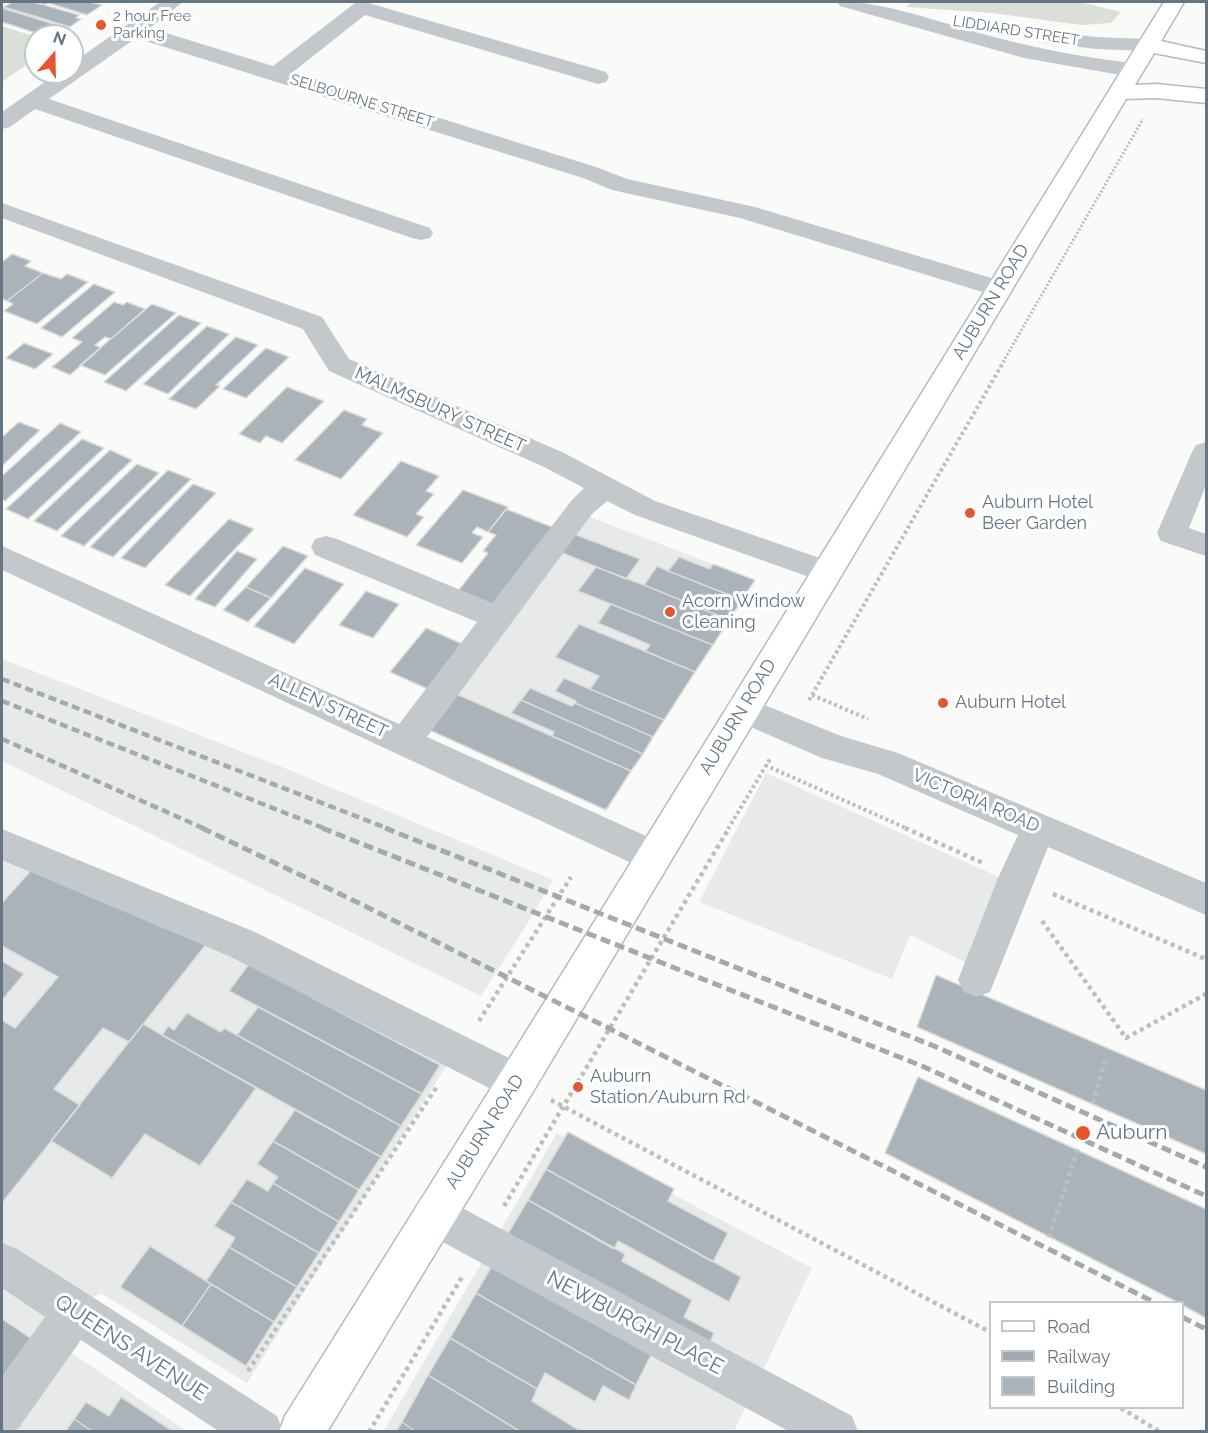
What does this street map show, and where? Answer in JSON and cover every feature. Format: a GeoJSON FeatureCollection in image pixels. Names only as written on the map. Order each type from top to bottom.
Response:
{"type":"FeatureCollection","features":[{"type":"Feature","properties":{"kind":"main road","name":"AUBURN ROAD"},"geometry":{"type":"LineString","coordinates":[[301,1431],[517,1082],[1174,2]]}},
{"type":"Feature","properties":{"kind":"main road"},"geometry":{"type":"LineString","coordinates":[[1147,45],[1206,57]]}},
{"type":"Feature","properties":{"kind":"main road"},"geometry":{"type":"LineString","coordinates":[[1132,70],[1206,79]]}},
{"type":"Feature","properties":{"kind":"main road"},"geometry":{"type":"LineString","coordinates":[[1118,93],[1156,91],[1206,96]]}},
{"type":"Feature","properties":{"kind":"street"},"geometry":{"type":"LineString","coordinates":[[2,122],[173,2]]}},
{"type":"Feature","properties":{"kind":"street","name":"LIDDIARD STREET"},"geometry":{"type":"LineString","coordinates":[[847,2],[943,30],[1072,62],[1132,70]]}},
{"type":"Feature","properties":{"kind":"street"},"geometry":{"type":"LineString","coordinates":[[277,74],[362,7],[598,77]]}},
{"type":"Feature","properties":{"kind":"street","name":"LIDDIARD STREET"},"geometry":{"type":"LineString","coordinates":[[885,13],[1070,40],[1147,45]]}},
{"type":"Feature","properties":{"kind":"street","name":"SELBOURNE STREET"},"geometry":{"type":"LineString","coordinates":[[134,30],[620,184],[746,212],[999,290]]}},
{"type":"Feature","properties":{"kind":"street"},"geometry":{"type":"LineString","coordinates":[[32,101],[421,233]]}},
{"type":"Feature","properties":{"kind":"street","name":"MALMSBURY STREET"},"geometry":{"type":"LineString","coordinates":[[2,210],[313,323],[339,365],[554,460],[645,508],[826,572]]}},
{"type":"Feature","properties":{"kind":"street"},"geometry":{"type":"LineString","coordinates":[[1206,452],[1172,533],[1206,545]]}},
{"type":"Feature","properties":{"kind":"street"},"geometry":{"type":"LineString","coordinates":[[405,741],[582,507],[605,486]]}},
{"type":"Feature","properties":{"kind":"street"},"geometry":{"type":"LineString","coordinates":[[326,546],[498,618]]}},
{"type":"Feature","properties":{"kind":"street","name":"ALLEN STREET"},"geometry":{"type":"LineString","coordinates":[[2,557],[653,856]]}},
{"type":"Feature","properties":{"kind":"street","name":"VICTORIA ROAD"},"geometry":{"type":"LineString","coordinates":[[742,709],[834,748],[886,763],[1206,899]]}},
{"type":"Feature","properties":{"kind":"street"},"geometry":{"type":"LineString","coordinates":[[977,980],[1016,878],[1039,828]]}},
{"type":"Feature","properties":{"kind":"street"},"geometry":{"type":"LineString","coordinates":[[2,844],[242,944],[517,1082]]}},
{"type":"Feature","properties":{"kind":"street","name":"NEWBURGH PLACE"},"geometry":{"type":"LineString","coordinates":[[434,1214],[836,1431]]}},
{"type":"Feature","properties":{"kind":"street","name":"QUEENS AVENUE"},"geometry":{"type":"LineString","coordinates":[[2,1264],[261,1431]]}},
{"type":"Feature","properties":{"kind":"street"},"geometry":{"type":"LineString","coordinates":[[2,1413],[76,1311]]}},
{"type":"Feature","properties":{"kind":"path"},"geometry":{"type":"LineString","coordinates":[[224,1407],[459,1052],[571,877]]}},
{"type":"Feature","properties":{"kind":"path"},"geometry":{"type":"LineString","coordinates":[[1039,916],[1126,1038],[1206,994]]}},
{"type":"Feature","properties":{"kind":"path"},"geometry":{"type":"LineString","coordinates":[[1093,1103],[1105,1061]]}},
{"type":"Feature","properties":{"kind":"path"},"geometry":{"type":"LineString","coordinates":[[517,1082],[989,1331]]}},
{"type":"Feature","properties":{"kind":"path"},"geometry":{"type":"LineString","coordinates":[[1049,1237],[1078,1148]]}},
{"type":"Feature","properties":{"kind":"path"},"geometry":{"type":"LineString","coordinates":[[1124,1409],[1161,1431]]}},
{"type":"Feature","properties":{"kind":"shaded area"},"geometry":{"type":"Polygon","coordinates":[[[911,2],[1080,2],[1121,12],[1111,23],[1081,25],[992,13],[906,7],[911,2]]]}},
{"type":"Feature","properties":{"kind":"shaded area"},"geometry":{"type":"Polygon","coordinates":[[[2,26],[24,33],[24,66],[2,82],[2,26]]]}},
{"type":"Feature","properties":{"kind":"shaded area"},"geometry":{"type":"Polygon","coordinates":[[[585,515],[754,580],[608,807],[425,725],[585,515]]]}},
{"type":"Feature","properties":{"kind":"shaded area"},"geometry":{"type":"Polygon","coordinates":[[[2,659],[282,767],[553,880],[481,996],[2,761],[2,659]]]}},
{"type":"Feature","properties":{"kind":"shaded area"},"geometry":{"type":"Polygon","coordinates":[[[766,773],[999,877],[969,964],[910,935],[892,979],[699,902],[766,773]]]}},
{"type":"Feature","properties":{"kind":"shaded area"},"geometry":{"type":"Polygon","coordinates":[[[2,835],[452,1057],[247,1383],[101,1293],[37,1329],[186,1431],[2,1431],[2,835]]]}},
{"type":"Feature","properties":{"kind":"shaded area"},"geometry":{"type":"Polygon","coordinates":[[[557,1133],[812,1268],[734,1431],[383,1432],[557,1133]]]}},
{"type":"Feature","properties":{"kind":"building"},"geometry":{"type":"Polygon","coordinates":[[[12,2],[34,2],[79,15],[76,18],[81,19],[74,24],[60,24],[4,7],[12,2]]]}},
{"type":"Feature","properties":{"kind":"building"},"geometry":{"type":"Polygon","coordinates":[[[34,2],[90,2],[102,5],[87,15],[48,3],[45,5],[34,2]]]}},
{"type":"Feature","properties":{"kind":"building"},"geometry":{"type":"Polygon","coordinates":[[[2,8],[54,24],[24,24],[24,29],[2,22],[2,8]]]}},
{"type":"Feature","properties":{"kind":"building"},"geometry":{"type":"Polygon","coordinates":[[[12,254],[31,261],[25,266],[43,273],[7,301],[2,299],[2,262],[12,254]]]}},
{"type":"Feature","properties":{"kind":"building"},"geometry":{"type":"Polygon","coordinates":[[[43,273],[61,279],[67,274],[88,282],[37,324],[4,311],[13,304],[7,301],[43,273]]]}},
{"type":"Feature","properties":{"kind":"building"},"geometry":{"type":"Polygon","coordinates":[[[94,284],[115,292],[62,337],[41,328],[94,284]]]}},
{"type":"Feature","properties":{"kind":"building"},"geometry":{"type":"Polygon","coordinates":[[[114,302],[123,305],[127,302],[145,309],[111,339],[105,337],[95,345],[101,348],[70,375],[52,367],[82,342],[72,338],[114,302]]]}},
{"type":"Feature","properties":{"kind":"building"},"geometry":{"type":"Polygon","coordinates":[[[152,304],[176,313],[105,375],[80,365],[152,304]]]}},
{"type":"Feature","properties":{"kind":"building"},"geometry":{"type":"Polygon","coordinates":[[[179,315],[201,323],[126,391],[104,382],[179,315]]]}},
{"type":"Feature","properties":{"kind":"building"},"geometry":{"type":"Polygon","coordinates":[[[207,326],[229,334],[168,394],[143,384],[207,326]]]}},
{"type":"Feature","properties":{"kind":"building"},"geometry":{"type":"Polygon","coordinates":[[[236,337],[258,345],[216,385],[220,386],[196,409],[169,399],[236,337]]]}},
{"type":"Feature","properties":{"kind":"building"},"geometry":{"type":"Polygon","coordinates":[[[24,343],[53,354],[35,369],[6,358],[24,343]]]}},
{"type":"Feature","properties":{"kind":"building"},"geometry":{"type":"Polygon","coordinates":[[[266,348],[289,357],[246,398],[223,389],[266,348]]]}},
{"type":"Feature","properties":{"kind":"building"},"geometry":{"type":"Polygon","coordinates":[[[287,387],[324,401],[282,443],[266,436],[260,443],[239,434],[287,387]]]}},
{"type":"Feature","properties":{"kind":"building"},"geometry":{"type":"Polygon","coordinates":[[[344,410],[367,419],[362,425],[383,433],[341,479],[295,460],[344,410]]]}},
{"type":"Feature","properties":{"kind":"building"},"geometry":{"type":"Polygon","coordinates":[[[19,422],[40,430],[2,466],[2,437],[19,422]]]}},
{"type":"Feature","properties":{"kind":"building"},"geometry":{"type":"Polygon","coordinates":[[[60,423],[81,432],[5,501],[2,499],[2,476],[60,423]]]}},
{"type":"Feature","properties":{"kind":"building"},"geometry":{"type":"Polygon","coordinates":[[[82,439],[104,448],[28,519],[6,509],[82,439]]]}},
{"type":"Feature","properties":{"kind":"building"},"geometry":{"type":"Polygon","coordinates":[[[110,450],[132,460],[57,531],[34,521],[110,450]]]}},
{"type":"Feature","properties":{"kind":"building"},"geometry":{"type":"Polygon","coordinates":[[[401,461],[439,476],[426,491],[434,494],[416,514],[424,517],[407,537],[353,515],[401,461]]]}},
{"type":"Feature","properties":{"kind":"building"},"geometry":{"type":"Polygon","coordinates":[[[137,464],[159,473],[84,546],[61,536],[137,464]]]}},
{"type":"Feature","properties":{"kind":"building"},"geometry":{"type":"Polygon","coordinates":[[[168,470],[191,479],[113,557],[90,547],[168,470]]]}},
{"type":"Feature","properties":{"kind":"building"},"geometry":{"type":"Polygon","coordinates":[[[193,484],[216,493],[145,568],[121,558],[193,484]]]}},
{"type":"Feature","properties":{"kind":"building"},"geometry":{"type":"Polygon","coordinates":[[[463,490],[508,507],[488,532],[477,527],[472,533],[483,537],[462,563],[416,545],[463,490]]]}},
{"type":"Feature","properties":{"kind":"building"},"geometry":{"type":"Polygon","coordinates":[[[506,509],[557,529],[492,605],[458,591],[488,553],[483,551],[496,535],[488,532],[506,509]]]}},
{"type":"Feature","properties":{"kind":"building"},"geometry":{"type":"Polygon","coordinates":[[[229,519],[254,529],[190,596],[165,585],[229,519]]]}},
{"type":"Feature","properties":{"kind":"building"},"geometry":{"type":"Polygon","coordinates":[[[574,534],[640,559],[626,579],[560,552],[574,534]]]}},
{"type":"Feature","properties":{"kind":"building"},"geometry":{"type":"Polygon","coordinates":[[[283,546],[308,556],[271,598],[246,587],[283,546]]]}},
{"type":"Feature","properties":{"kind":"building"},"geometry":{"type":"Polygon","coordinates":[[[237,551],[257,559],[215,607],[195,599],[237,551]]]}},
{"type":"Feature","properties":{"kind":"building"},"geometry":{"type":"Polygon","coordinates":[[[679,557],[710,569],[713,564],[755,580],[742,600],[668,571],[679,557]]]}},
{"type":"Feature","properties":{"kind":"building"},"geometry":{"type":"Polygon","coordinates":[[[657,566],[742,600],[729,620],[644,585],[657,566]]]}},
{"type":"Feature","properties":{"kind":"building","name":"Acorn Window Cleaning"},"geometry":{"type":"Polygon","coordinates":[[[596,567],[729,620],[713,645],[578,591],[596,567]]]}},
{"type":"Feature","properties":{"kind":"building"},"geometry":{"type":"Polygon","coordinates":[[[305,568],[344,584],[294,644],[254,626],[305,568]]]}},
{"type":"Feature","properties":{"kind":"building"},"geometry":{"type":"Polygon","coordinates":[[[246,587],[271,598],[248,622],[223,610],[246,587]]]}},
{"type":"Feature","properties":{"kind":"building"},"geometry":{"type":"Polygon","coordinates":[[[366,591],[399,604],[373,638],[339,625],[366,591]]]}},
{"type":"Feature","properties":{"kind":"building"},"geometry":{"type":"Polygon","coordinates":[[[611,604],[713,645],[695,672],[645,651],[650,645],[598,623],[611,604]]]}},
{"type":"Feature","properties":{"kind":"building"},"geometry":{"type":"Polygon","coordinates":[[[579,624],[695,672],[664,720],[590,689],[599,676],[555,657],[579,624]]]}},
{"type":"Feature","properties":{"kind":"building"},"geometry":{"type":"Polygon","coordinates":[[[426,628],[467,646],[432,691],[390,672],[426,628]]]}},
{"type":"Feature","properties":{"kind":"building"},"geometry":{"type":"Polygon","coordinates":[[[564,678],[664,720],[653,737],[575,703],[576,701],[555,691],[564,678]]]}},
{"type":"Feature","properties":{"kind":"building"},"geometry":{"type":"Polygon","coordinates":[[[530,688],[572,706],[575,703],[653,737],[643,754],[521,700],[530,688]]]}},
{"type":"Feature","properties":{"kind":"building"},"geometry":{"type":"Polygon","coordinates":[[[452,692],[631,771],[606,810],[425,728],[452,692]]]}},
{"type":"Feature","properties":{"kind":"building"},"geometry":{"type":"Polygon","coordinates":[[[521,700],[643,754],[631,771],[552,736],[554,732],[511,713],[521,700]]]}},
{"type":"Feature","properties":{"kind":"building"},"geometry":{"type":"Polygon","coordinates":[[[35,866],[208,942],[129,1042],[103,1028],[54,1089],[80,1105],[2,1203],[2,1020],[15,1028],[58,977],[2,946],[2,903],[35,866]]]}},
{"type":"Feature","properties":{"kind":"building"},"geometry":{"type":"Polygon","coordinates":[[[2,961],[24,974],[2,1000],[2,961]]]}},
{"type":"Feature","properties":{"kind":"building"},"geometry":{"type":"Polygon","coordinates":[[[249,964],[440,1065],[422,1094],[229,991],[249,964]]]}},
{"type":"Feature","properties":{"kind":"building"},"geometry":{"type":"Polygon","coordinates":[[[936,975],[1206,1090],[1206,1154],[917,1027],[936,975]]]}},
{"type":"Feature","properties":{"kind":"building"},"geometry":{"type":"Polygon","coordinates":[[[258,1007],[422,1094],[401,1126],[237,1035],[258,1007]]]}},
{"type":"Feature","properties":{"kind":"building"},"geometry":{"type":"Polygon","coordinates":[[[187,1013],[221,1032],[224,1028],[401,1126],[381,1157],[162,1035],[168,1026],[174,1030],[187,1013]]]}},
{"type":"Feature","properties":{"kind":"building"},"geometry":{"type":"Polygon","coordinates":[[[143,1024],[256,1088],[200,1166],[145,1134],[112,1178],[51,1141],[143,1024]]]}},
{"type":"Feature","properties":{"kind":"building"},"geometry":{"type":"Polygon","coordinates":[[[918,1077],[1206,1209],[1206,1318],[1184,1306],[1184,1301],[1175,1301],[885,1153],[918,1077]]]}},
{"type":"Feature","properties":{"kind":"building"},"geometry":{"type":"Polygon","coordinates":[[[295,1110],[381,1157],[359,1190],[273,1141],[295,1110]]]}},
{"type":"Feature","properties":{"kind":"building"},"geometry":{"type":"Polygon","coordinates":[[[568,1132],[674,1189],[668,1201],[728,1233],[713,1262],[546,1169],[568,1132]]]}},
{"type":"Feature","properties":{"kind":"building"},"geometry":{"type":"Polygon","coordinates":[[[273,1141],[359,1190],[339,1222],[273,1183],[278,1177],[257,1164],[273,1141]]]}},
{"type":"Feature","properties":{"kind":"building"},"geometry":{"type":"Polygon","coordinates":[[[546,1169],[741,1277],[729,1302],[618,1241],[614,1249],[528,1200],[546,1169]]]}},
{"type":"Feature","properties":{"kind":"building"},"geometry":{"type":"Polygon","coordinates":[[[247,1179],[268,1191],[273,1183],[339,1222],[319,1253],[231,1202],[247,1179]]]}},
{"type":"Feature","properties":{"kind":"building"},"geometry":{"type":"Polygon","coordinates":[[[528,1200],[625,1254],[622,1261],[692,1300],[684,1317],[714,1333],[708,1347],[507,1235],[528,1200]]]}},
{"type":"Feature","properties":{"kind":"building"},"geometry":{"type":"Polygon","coordinates":[[[231,1202],[319,1253],[297,1287],[229,1247],[235,1238],[214,1226],[231,1202]]]}},
{"type":"Feature","properties":{"kind":"building"},"geometry":{"type":"Polygon","coordinates":[[[150,1246],[211,1284],[182,1326],[120,1287],[150,1246]]]}},
{"type":"Feature","properties":{"kind":"building"},"geometry":{"type":"Polygon","coordinates":[[[229,1247],[297,1287],[274,1322],[206,1281],[229,1247]]]}},
{"type":"Feature","properties":{"kind":"building"},"geometry":{"type":"Polygon","coordinates":[[[493,1264],[652,1353],[636,1385],[476,1293],[493,1264]]]}},
{"type":"Feature","properties":{"kind":"building"},"geometry":{"type":"Polygon","coordinates":[[[211,1284],[274,1322],[246,1366],[182,1326],[211,1284]]]}},
{"type":"Feature","properties":{"kind":"building"},"geometry":{"type":"Polygon","coordinates":[[[476,1293],[636,1385],[629,1400],[603,1386],[595,1402],[545,1373],[537,1389],[450,1338],[476,1293]]]}},
{"type":"Feature","properties":{"kind":"building"},"geometry":{"type":"Polygon","coordinates":[[[2,1319],[38,1343],[2,1394],[2,1319]]]}},
{"type":"Feature","properties":{"kind":"building"},"geometry":{"type":"Polygon","coordinates":[[[450,1338],[537,1389],[532,1401],[582,1432],[521,1432],[428,1375],[450,1338]]]}},
{"type":"Feature","properties":{"kind":"building"},"geometry":{"type":"Polygon","coordinates":[[[428,1375],[521,1432],[416,1432],[402,1422],[428,1375]]]}},
{"type":"Feature","properties":{"kind":"building"},"geometry":{"type":"Polygon","coordinates":[[[121,1397],[174,1432],[93,1432],[74,1419],[86,1402],[109,1416],[121,1397]]]}},
{"type":"Feature","properties":{"kind":"building"},"geometry":{"type":"Polygon","coordinates":[[[74,1419],[93,1432],[65,1432],[74,1419]]]}},
{"type":"Feature","properties":{"kind":"building"},"geometry":{"type":"Polygon","coordinates":[[[402,1422],[416,1432],[396,1432],[402,1422]]]}},
{"type":"Feature","properties":{"kind":"railway"},"geometry":{"type":"LineString","coordinates":[[2,679],[389,829]]}},
{"type":"Feature","properties":{"kind":"railway"},"geometry":{"type":"LineString","coordinates":[[2,701],[326,829]]}},
{"type":"Feature","properties":{"kind":"railway"},"geometry":{"type":"LineString","coordinates":[[2,739],[205,829]]}},
{"type":"Feature","properties":{"kind":"railway"},"geometry":{"type":"LineString","coordinates":[[202,828],[363,905],[1152,1301]]}},
{"type":"Feature","properties":{"kind":"railway"},"geometry":{"type":"LineString","coordinates":[[322,828],[922,1066],[1206,1196]]}},
{"type":"Feature","properties":{"kind":"railway"},"geometry":{"type":"LineString","coordinates":[[385,828],[934,1046],[1206,1167]]}},
{"type":"Feature","properties":{"kind":"railway"},"geometry":{"type":"LineString","coordinates":[[1184,1318],[1206,1329]]}},
{"type":"Feature","properties":{"kind":"place","name":"2 hour Free Parking"},"geometry":{"type":"Point","coordinates":[101,25]}},
{"type":"Feature","properties":{"kind":"place","name":"Auburn Hotel Beer Garden"},"geometry":{"type":"Point","coordinates":[970,513]}},
{"type":"Feature","properties":{"kind":"place","name":"Acorn Window Cleaning"},"geometry":{"type":"Point","coordinates":[670,612]}},
{"type":"Feature","properties":{"kind":"place","name":"Auburn Hotel"},"geometry":{"type":"Point","coordinates":[943,703]}},
{"type":"Feature","properties":{"kind":"place","name":"Auburn Station/Auburn Rd"},"geometry":{"type":"Point","coordinates":[578,1087]}},
{"type":"Feature","properties":{"kind":"place","name":"Auburn"},"geometry":{"type":"Point","coordinates":[1083,1133]}}]}
